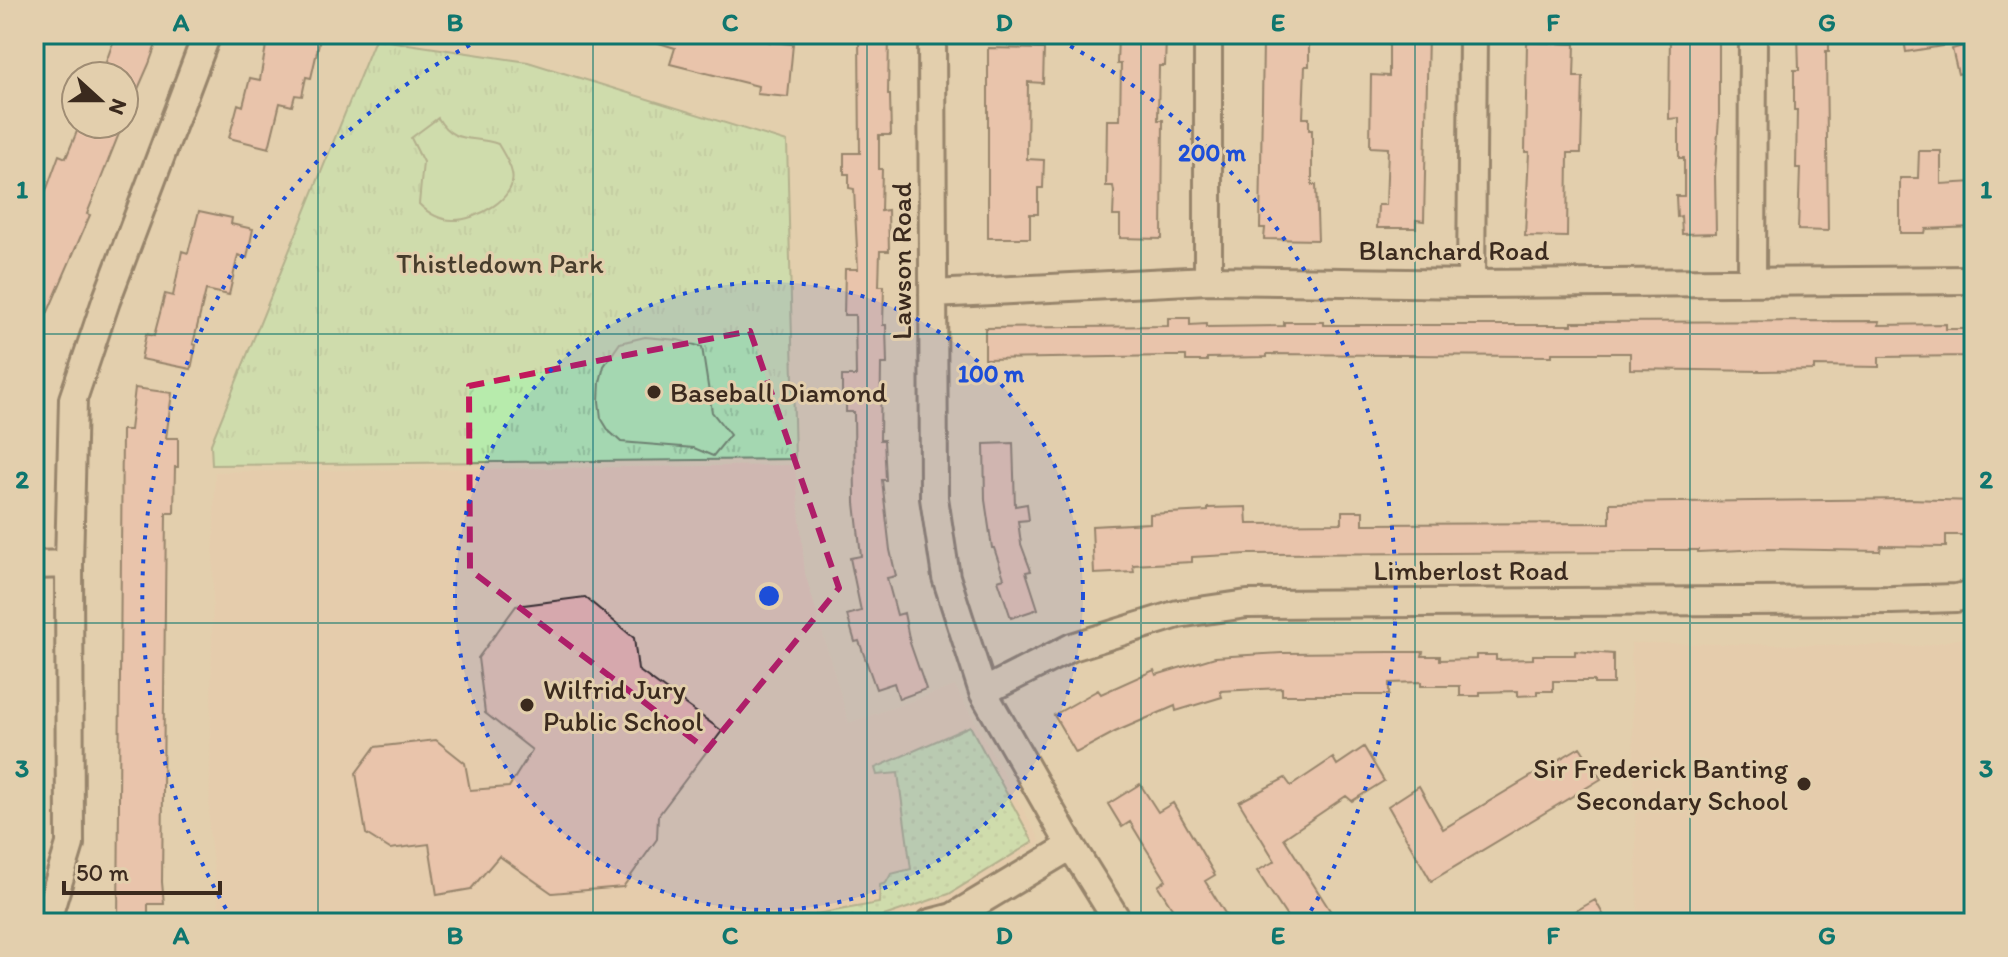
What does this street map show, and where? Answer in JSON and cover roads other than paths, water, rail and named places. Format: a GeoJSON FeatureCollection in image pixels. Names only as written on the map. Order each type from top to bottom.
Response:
{"type":"FeatureCollection","features":[{"type":"Feature","properties":{"kind":"street"},"geometry":{"type":"LineString","coordinates":[[46,923],[70,844],[69,564],[73,399],[106,301],[207,34]]}},
{"type":"Feature","properties":{"kind":"street","name":"Lawson Road"},"geometry":{"type":"LineString","coordinates":[[932,34],[934,498],[946,577],[983,692],[1119,923]]}},
{"type":"Feature","properties":{"kind":"street"},"geometry":{"type":"LineString","coordinates":[[1208,34],[1208,280]]}},
{"type":"Feature","properties":{"kind":"street"},"geometry":{"type":"LineString","coordinates":[[1471,284],[1473,34]]}},
{"type":"Feature","properties":{"kind":"street"},"geometry":{"type":"LineString","coordinates":[[1752,281],[1753,34]]}},
{"type":"Feature","properties":{"kind":"street","name":"Blanchard Road"},"geometry":{"type":"LineString","coordinates":[[933,294],[1208,280],[1471,284],[1974,280]]}},
{"type":"Feature","properties":{"kind":"street"},"geometry":{"type":"LineString","coordinates":[[34,565],[69,564]]}},
{"type":"Feature","properties":{"kind":"street","name":"Limberlost Road"},"geometry":{"type":"LineString","coordinates":[[983,692],[1072,647],[1178,614],[1247,604],[1892,600],[1956,598],[1974,594]]}},
{"type":"Feature","properties":{"kind":"street"},"geometry":{"type":"LineString","coordinates":[[930,923],[953,917],[1071,846]]}},
{"type":"Feature","properties":{"kind":"place","name":"Baseball Diamond"},"geometry":{"type":"Point","coordinates":[654,392]}},
{"type":"Feature","properties":{"kind":"place","name":"Wilfrid Jury Public School"},"geometry":{"type":"Point","coordinates":[527,705]}},
{"type":"Feature","properties":{"kind":"place","name":"Sir Frederick Banting Secondary School"},"geometry":{"type":"Point","coordinates":[1804,784]}},
{"type":"Feature","properties":{"kind":"park label","name":"Thistledown Park"},"geometry":{"type":"Point","coordinates":[500,263]}}]}
